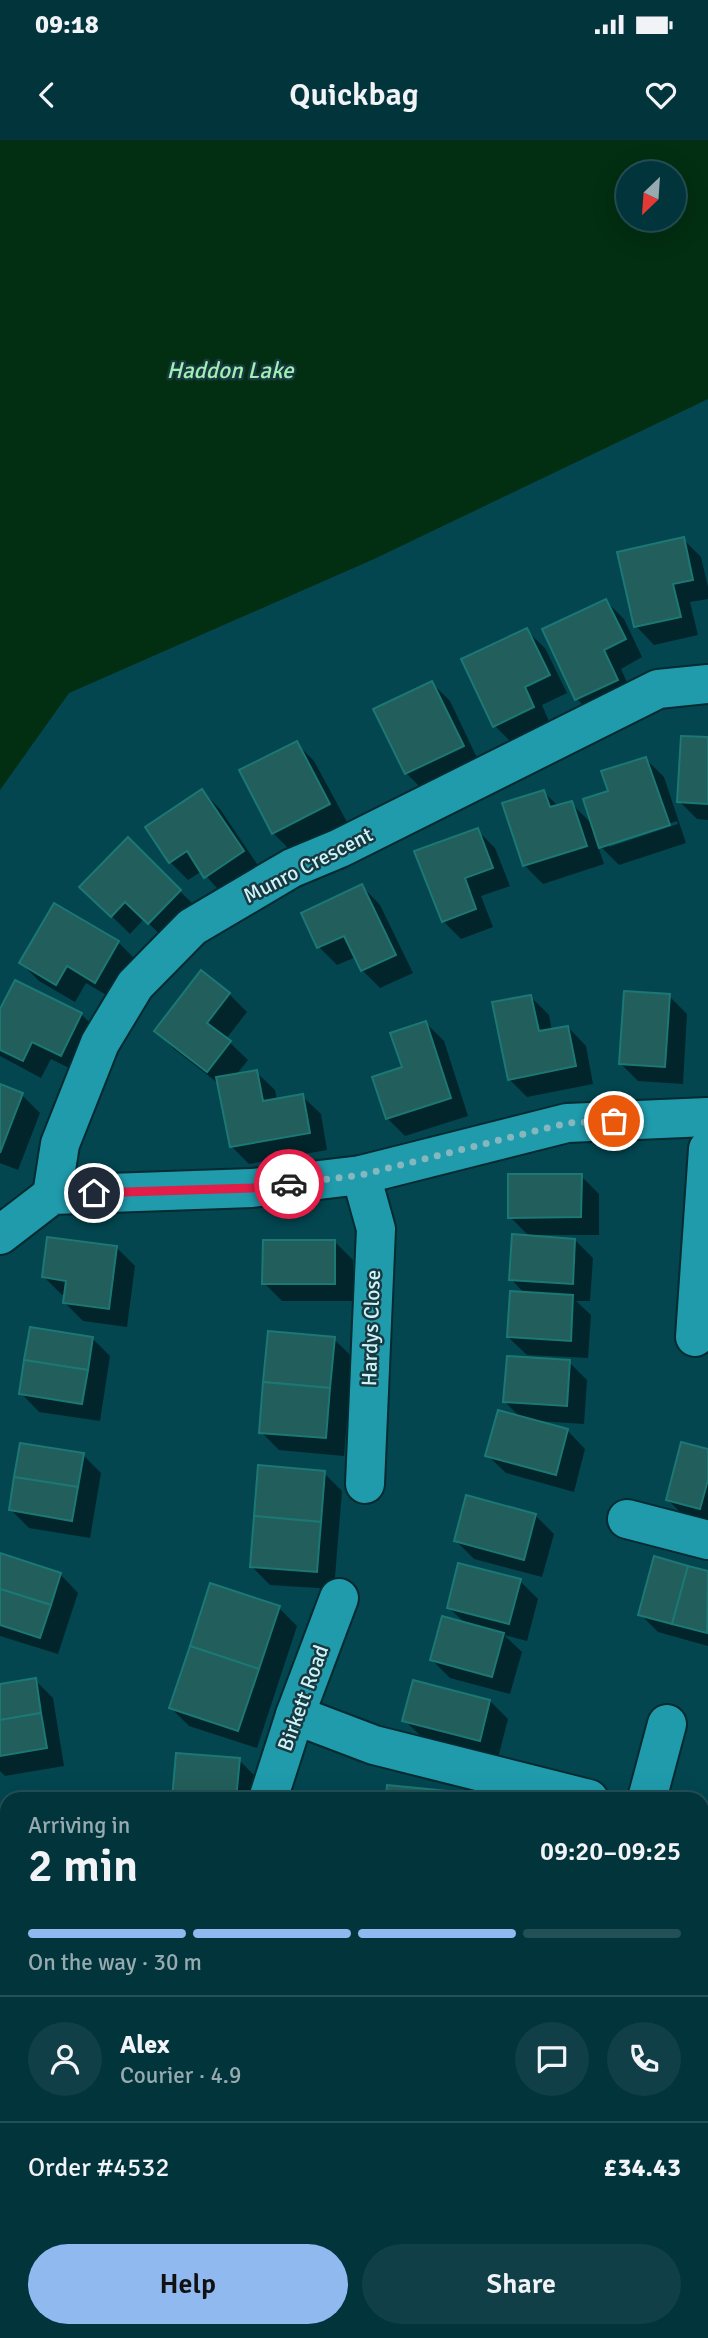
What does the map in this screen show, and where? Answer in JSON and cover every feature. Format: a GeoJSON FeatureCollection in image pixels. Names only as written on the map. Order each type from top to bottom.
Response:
{"type":"FeatureCollection","features":[{"type":"Feature","properties":{"kind":"street","name":"Munro Crescent"},"geometry":{"type":"LineString","coordinates":[[52,1195],[60,1144],[100,1043],[135,985],[192,927],[292,868],[340,848],[658,688],[708,684]]}},
{"type":"Feature","properties":{"kind":"street"},"geometry":{"type":"LineString","coordinates":[[0,1235],[52,1195],[252,1188],[361,1175],[567,1123],[708,1117]]}},
{"type":"Feature","properties":{"kind":"street"},"geometry":{"type":"LineString","coordinates":[[695,1337],[708,1149]]}},
{"type":"Feature","properties":{"kind":"street","name":"Hardys Close"},"geometry":{"type":"LineString","coordinates":[[361,1175],[376,1228],[365,1484]]}},
{"type":"Feature","properties":{"kind":"street"},"geometry":{"type":"LineString","coordinates":[[626,1519],[708,1540]]}},
{"type":"Feature","properties":{"kind":"street","name":"Birkett Road"},"geometry":{"type":"LineString","coordinates":[[270,1792],[295,1715],[339,1598]]}},
{"type":"Feature","properties":{"kind":"street"},"geometry":{"type":"LineString","coordinates":[[295,1715],[374,1745],[561,1792]]}},
{"type":"Feature","properties":{"kind":"street"},"geometry":{"type":"LineString","coordinates":[[649,1792],[667,1724]]}},
{"type":"Feature","properties":{"kind":"water","name":"Haddon Lake"},"geometry":{"type":"Polygon","coordinates":[[[0,140],[708,140],[708,399],[374,559],[69,693],[0,790],[0,140]]]}},
{"type":"Feature","properties":{"kind":"building"},"geometry":{"type":"Polygon","coordinates":[[[684,537],[693,580],[673,584],[681,617],[634,627],[617,552],[684,537]]]}},
{"type":"Feature","properties":{"kind":"building"},"geometry":{"type":"Polygon","coordinates":[[[606,599],[626,639],[604,650],[618,680],[575,700],[542,629],[606,599]]]}},
{"type":"Feature","properties":{"kind":"building"},"geometry":{"type":"Polygon","coordinates":[[[527,628],[550,675],[525,687],[534,707],[493,727],[461,659],[527,628]]]}},
{"type":"Feature","properties":{"kind":"building"},"geometry":{"type":"Polygon","coordinates":[[[432,681],[464,746],[405,774],[373,709],[432,681]]]}},
{"type":"Feature","properties":{"kind":"building"},"geometry":{"type":"Polygon","coordinates":[[[681,736],[708,737],[708,804],[677,802],[681,736]]]}},
{"type":"Feature","properties":{"kind":"building"},"geometry":{"type":"Polygon","coordinates":[[[297,741],[330,804],[272,834],[239,770],[297,741]]]}},
{"type":"Feature","properties":{"kind":"building"},"geometry":{"type":"Polygon","coordinates":[[[646,757],[670,825],[599,848],[583,799],[608,791],[601,771],[646,757]]]}},
{"type":"Feature","properties":{"kind":"building"},"geometry":{"type":"Polygon","coordinates":[[[202,789],[244,851],[204,878],[187,851],[169,863],[145,827],[202,789]]]}},
{"type":"Feature","properties":{"kind":"building"},"geometry":{"type":"Polygon","coordinates":[[[544,790],[550,807],[572,801],[587,846],[523,866],[502,803],[544,790]]]}},
{"type":"Feature","properties":{"kind":"building"},"geometry":{"type":"Polygon","coordinates":[[[478,828],[493,868],[465,878],[476,909],[442,922],[414,851],[478,828]]]}},
{"type":"Feature","properties":{"kind":"building"},"geometry":{"type":"Polygon","coordinates":[[[128,837],[181,890],[148,924],[125,902],[111,917],[79,887],[128,837]]]}},
{"type":"Feature","properties":{"kind":"building"},"geometry":{"type":"Polygon","coordinates":[[[362,884],[396,955],[361,971],[344,936],[317,948],[301,913],[362,884]]]}},
{"type":"Feature","properties":{"kind":"building"},"geometry":{"type":"Polygon","coordinates":[[[54,903],[119,941],[95,983],[67,966],[56,985],[19,963],[54,903]]]}},
{"type":"Feature","properties":{"kind":"building"},"geometry":{"type":"Polygon","coordinates":[[[201,970],[230,993],[207,1023],[231,1041],[207,1072],[154,1031],[201,970]]]}},
{"type":"Feature","properties":{"kind":"building"},"geometry":{"type":"Polygon","coordinates":[[[15,980],[82,1013],[61,1056],[32,1042],[23,1061],[0,1050],[0,1009],[15,980]]]}},
{"type":"Feature","properties":{"kind":"building"},"geometry":{"type":"Polygon","coordinates":[[[624,991],[670,994],[665,1067],[619,1064],[624,991]]]}},
{"type":"Feature","properties":{"kind":"building"},"geometry":{"type":"Polygon","coordinates":[[[531,995],[539,1031],[568,1026],[576,1066],[508,1080],[492,1002],[531,995]]]}},
{"type":"Feature","properties":{"kind":"building"},"geometry":{"type":"Polygon","coordinates":[[[426,1021],[451,1098],[386,1119],[372,1077],[402,1067],[390,1033],[426,1021]]]}},
{"type":"Feature","properties":{"kind":"building"},"geometry":{"type":"Polygon","coordinates":[[[257,1070],[263,1101],[303,1094],[310,1133],[230,1147],[216,1077],[257,1070]]]}},
{"type":"Feature","properties":{"kind":"building"},"geometry":{"type":"Polygon","coordinates":[[[0,1084],[23,1093],[0,1153],[0,1084]]]}},
{"type":"Feature","properties":{"kind":"building"},"geometry":{"type":"Polygon","coordinates":[[[508,1174],[582,1174],[581,1217],[508,1218],[508,1174]]]}},
{"type":"Feature","properties":{"kind":"building"},"geometry":{"type":"Polygon","coordinates":[[[512,1234],[575,1239],[573,1284],[509,1280],[512,1234]]]}},
{"type":"Feature","properties":{"kind":"building"},"geometry":{"type":"Polygon","coordinates":[[[47,1237],[117,1246],[109,1309],[63,1303],[66,1281],[42,1277],[47,1237]]]}},
{"type":"Feature","properties":{"kind":"building"},"geometry":{"type":"Polygon","coordinates":[[[263,1240],[335,1240],[335,1284],[262,1284],[263,1240]]]}},
{"type":"Feature","properties":{"kind":"building"},"geometry":{"type":"Polygon","coordinates":[[[510,1291],[573,1295],[571,1341],[507,1337],[510,1291]]]}},
{"type":"Feature","properties":{"kind":"building"},"geometry":{"type":"Polygon","coordinates":[[[30,1327],[93,1337],[88,1370],[24,1360],[30,1327]]]}},
{"type":"Feature","properties":{"kind":"building"},"geometry":{"type":"Polygon","coordinates":[[[268,1331],[335,1337],[330,1388],[263,1382],[268,1331]]]}},
{"type":"Feature","properties":{"kind":"building"},"geometry":{"type":"Polygon","coordinates":[[[507,1356],[570,1360],[567,1406],[503,1402],[507,1356]]]}},
{"type":"Feature","properties":{"kind":"building"},"geometry":{"type":"Polygon","coordinates":[[[24,1360],[88,1370],[82,1404],[19,1394],[24,1360]]]}},
{"type":"Feature","properties":{"kind":"building"},"geometry":{"type":"Polygon","coordinates":[[[263,1382],[330,1388],[326,1438],[259,1433],[263,1382]]]}},
{"type":"Feature","properties":{"kind":"building"},"geometry":{"type":"Polygon","coordinates":[[[498,1410],[568,1429],[556,1475],[485,1456],[498,1410]]]}},
{"type":"Feature","properties":{"kind":"building"},"geometry":{"type":"Polygon","coordinates":[[[681,1442],[708,1449],[708,1480],[700,1509],[666,1500],[681,1442]]]}},
{"type":"Feature","properties":{"kind":"building"},"geometry":{"type":"Polygon","coordinates":[[[20,1443],[84,1453],[78,1487],[14,1477],[20,1443]]]}},
{"type":"Feature","properties":{"kind":"building"},"geometry":{"type":"Polygon","coordinates":[[[258,1465],[325,1471],[321,1522],[254,1516],[258,1465]]]}},
{"type":"Feature","properties":{"kind":"building"},"geometry":{"type":"Polygon","coordinates":[[[14,1477],[78,1487],[72,1521],[9,1510],[14,1477]]]}},
{"type":"Feature","properties":{"kind":"building"},"geometry":{"type":"Polygon","coordinates":[[[466,1495],[536,1514],[524,1560],[454,1541],[466,1495]]]}},
{"type":"Feature","properties":{"kind":"building"},"geometry":{"type":"Polygon","coordinates":[[[254,1516],[321,1522],[317,1572],[250,1567],[254,1516]]]}},
{"type":"Feature","properties":{"kind":"building"},"geometry":{"type":"Polygon","coordinates":[[[0,1553],[61,1573],[51,1605],[0,1589],[0,1553]]]}},
{"type":"Feature","properties":{"kind":"building"},"geometry":{"type":"Polygon","coordinates":[[[654,1556],[688,1566],[672,1624],[638,1615],[654,1556]]]}},
{"type":"Feature","properties":{"kind":"building"},"geometry":{"type":"Polygon","coordinates":[[[458,1563],[521,1579],[509,1624],[447,1608],[458,1563]]]}},
{"type":"Feature","properties":{"kind":"building"},"geometry":{"type":"Polygon","coordinates":[[[688,1566],[708,1571],[707,1633],[672,1624],[688,1566]]]}},
{"type":"Feature","properties":{"kind":"building"},"geometry":{"type":"Polygon","coordinates":[[[210,1583],[280,1606],[259,1669],[190,1646],[210,1583]]]}},
{"type":"Feature","properties":{"kind":"building"},"geometry":{"type":"Polygon","coordinates":[[[0,1589],[51,1605],[40,1638],[0,1625],[0,1589]]]}},
{"type":"Feature","properties":{"kind":"building"},"geometry":{"type":"Polygon","coordinates":[[[442,1616],[504,1633],[492,1677],[430,1660],[442,1616]]]}},
{"type":"Feature","properties":{"kind":"building"},"geometry":{"type":"Polygon","coordinates":[[[190,1646],[259,1669],[238,1731],[169,1708],[190,1646]]]}},
{"type":"Feature","properties":{"kind":"building"},"geometry":{"type":"Polygon","coordinates":[[[36,1678],[41,1713],[0,1720],[0,1684],[36,1678]]]}},
{"type":"Feature","properties":{"kind":"building"},"geometry":{"type":"Polygon","coordinates":[[[413,1680],[490,1700],[480,1741],[402,1721],[413,1680]]]}},
{"type":"Feature","properties":{"kind":"building"},"geometry":{"type":"Polygon","coordinates":[[[41,1713],[47,1748],[0,1756],[0,1720],[41,1713]]]}},
{"type":"Feature","properties":{"kind":"building"},"geometry":{"type":"Polygon","coordinates":[[[176,1753],[240,1758],[237,1792],[173,1792],[176,1753]]]}},
{"type":"Feature","properties":{"kind":"building"},"geometry":{"type":"Polygon","coordinates":[[[387,1785],[457,1792],[386,1792],[387,1785]]]}},
{"type":"Feature","properties":{"kind":"way so far"},"geometry":{"type":"LineString","coordinates":[[289,1184],[361,1175],[567,1123],[614,1121]]}},
{"type":"Feature","properties":{"kind":"route"},"geometry":{"type":"LineString","coordinates":[[94,1193],[252,1188],[289,1184]]}}]}
